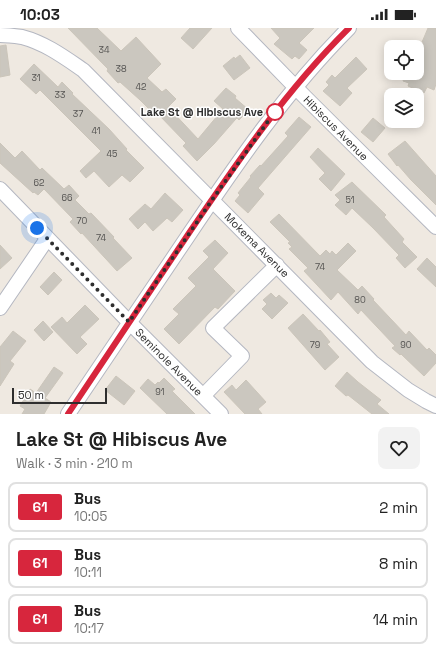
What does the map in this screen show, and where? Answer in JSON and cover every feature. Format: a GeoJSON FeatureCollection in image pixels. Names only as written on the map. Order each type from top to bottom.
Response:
{"type":"FeatureCollection","features":[{"type":"Feature","properties":{"kind":"street","name":"Hibiscus Avenue"},"geometry":{"type":"LineString","coordinates":[[238,28],[295,87],[436,227]]}},
{"type":"Feature","properties":{"kind":"street"},"geometry":{"type":"LineString","coordinates":[[68,414],[253,141],[295,87],[350,28]]}},
{"type":"Feature","properties":{"kind":"street","name":"Mokema Avenue"},"geometry":{"type":"LineString","coordinates":[[0,35],[22,37],[44,45],[64,56],[83,70],[372,362],[408,390],[436,406]]}},
{"type":"Feature","properties":{"kind":"street","name":"Seminole Avenue"},"geometry":{"type":"LineString","coordinates":[[0,189],[47,239],[221,414]]}},
{"type":"Feature","properties":{"kind":"street"},"geometry":{"type":"LineString","coordinates":[[0,308],[47,239]]}},
{"type":"Feature","properties":{"kind":"street"},"geometry":{"type":"LineString","coordinates":[[203,396],[242,356],[213,328],[277,265]]}},
{"type":"Feature","properties":{"kind":"building"},"geometry":{"type":"Polygon","coordinates":[[[68,28],[97,28],[121,51],[136,37],[161,64],[147,78],[162,92],[166,89],[176,99],[168,107],[198,139],[223,109],[214,101],[226,88],[249,110],[239,120],[237,118],[197,161],[183,146],[186,143],[159,115],[157,117],[120,82],[118,83],[107,71],[108,69],[68,28]]]}},
{"type":"Feature","properties":{"kind":"building"},"geometry":{"type":"Polygon","coordinates":[[[190,28],[212,28],[193,49],[181,38],[190,28]]]}},
{"type":"Feature","properties":{"kind":"building"},"geometry":{"type":"Polygon","coordinates":[[[271,28],[314,28],[299,43],[307,50],[299,59],[295,56],[292,59],[274,44],[280,38],[271,28]]]}},
{"type":"Feature","properties":{"kind":"building"},"geometry":{"type":"Polygon","coordinates":[[[428,28],[436,28],[436,84],[434,90],[427,87],[424,93],[424,88],[413,88],[408,86],[409,83],[403,81],[424,80],[423,40],[428,28]]]}},
{"type":"Feature","properties":{"kind":"building"},"geometry":{"type":"Polygon","coordinates":[[[6,45],[10,75],[0,77],[0,46],[6,45]]]}},
{"type":"Feature","properties":{"kind":"building"},"geometry":{"type":"Polygon","coordinates":[[[240,55],[250,68],[234,80],[223,66],[234,57],[235,59],[240,55]]]}},
{"type":"Feature","properties":{"kind":"building"},"geometry":{"type":"Polygon","coordinates":[[[356,57],[367,69],[347,88],[352,93],[340,106],[323,91],[329,85],[326,82],[332,75],[335,78],[356,57]]]}},
{"type":"Feature","properties":{"kind":"building"},"geometry":{"type":"Polygon","coordinates":[[[34,64],[58,87],[62,82],[73,93],[72,94],[109,129],[127,149],[126,150],[144,168],[130,182],[122,175],[109,187],[94,171],[86,178],[80,171],[101,151],[40,90],[36,94],[20,79],[34,64]]]}},
{"type":"Feature","properties":{"kind":"building"},"geometry":{"type":"Polygon","coordinates":[[[299,117],[311,127],[258,188],[264,194],[248,213],[235,201],[240,195],[238,193],[251,177],[250,176],[288,136],[285,133],[299,117]]]}},
{"type":"Feature","properties":{"kind":"building"},"geometry":{"type":"Polygon","coordinates":[[[373,118],[385,128],[373,142],[361,132],[373,118]]]}},
{"type":"Feature","properties":{"kind":"building"},"geometry":{"type":"Polygon","coordinates":[[[405,141],[436,176],[436,205],[398,165],[397,166],[388,154],[405,141]]]}},
{"type":"Feature","properties":{"kind":"building"},"geometry":{"type":"Polygon","coordinates":[[[0,143],[15,158],[22,151],[40,170],[42,168],[64,189],[69,185],[79,196],[75,200],[89,214],[91,213],[132,258],[117,271],[70,222],[73,219],[44,189],[38,195],[34,192],[33,193],[0,163],[0,143]]]}},
{"type":"Feature","properties":{"kind":"building"},"geometry":{"type":"Polygon","coordinates":[[[318,148],[345,174],[331,191],[319,179],[325,173],[310,157],[318,148]]]}},
{"type":"Feature","properties":{"kind":"building"},"geometry":{"type":"Polygon","coordinates":[[[352,182],[386,215],[384,217],[404,239],[402,242],[417,257],[405,268],[396,258],[399,255],[352,208],[346,215],[335,205],[340,200],[335,195],[352,182]]]}},
{"type":"Feature","properties":{"kind":"building"},"geometry":{"type":"Polygon","coordinates":[[[165,193],[183,210],[172,222],[167,218],[153,231],[145,222],[138,229],[129,219],[145,204],[151,209],[165,193]]]}},
{"type":"Feature","properties":{"kind":"building"},"geometry":{"type":"Polygon","coordinates":[[[279,214],[320,256],[326,250],[330,254],[332,251],[336,255],[348,243],[356,251],[337,270],[358,290],[362,286],[406,335],[409,331],[427,350],[429,348],[436,355],[436,363],[424,376],[401,354],[400,355],[392,348],[395,346],[361,310],[358,314],[338,292],[331,300],[304,271],[308,268],[289,249],[292,247],[288,243],[290,242],[270,222],[279,214]]]}},
{"type":"Feature","properties":{"kind":"building"},"geometry":{"type":"Polygon","coordinates":[[[215,240],[228,253],[213,269],[235,291],[218,309],[215,307],[179,344],[164,329],[179,314],[173,309],[196,286],[188,278],[209,257],[203,251],[215,240]]]}},
{"type":"Feature","properties":{"kind":"building"},"geometry":{"type":"Polygon","coordinates":[[[0,245],[12,258],[0,269],[0,245]]]}},
{"type":"Feature","properties":{"kind":"building"},"geometry":{"type":"Polygon","coordinates":[[[427,258],[436,267],[436,287],[417,269],[427,258]]]}},
{"type":"Feature","properties":{"kind":"building"},"geometry":{"type":"Polygon","coordinates":[[[54,272],[62,280],[48,295],[40,287],[54,272]]]}},
{"type":"Feature","properties":{"kind":"building"},"geometry":{"type":"Polygon","coordinates":[[[271,293],[276,298],[279,295],[288,303],[272,319],[262,309],[267,304],[263,300],[271,293]]]}},
{"type":"Feature","properties":{"kind":"building"},"geometry":{"type":"Polygon","coordinates":[[[85,305],[99,319],[80,337],[87,344],[77,354],[51,327],[62,317],[67,323],[85,305]]]}},
{"type":"Feature","properties":{"kind":"building"},"geometry":{"type":"Polygon","coordinates":[[[303,314],[319,331],[320,330],[330,342],[327,344],[339,357],[325,370],[288,328],[303,314]]]}},
{"type":"Feature","properties":{"kind":"building"},"geometry":{"type":"Polygon","coordinates":[[[43,321],[53,332],[44,341],[34,330],[43,321]]]}},
{"type":"Feature","properties":{"kind":"building"},"geometry":{"type":"Polygon","coordinates":[[[13,331],[26,341],[10,361],[14,364],[0,386],[0,347],[13,331]]]}},
{"type":"Feature","properties":{"kind":"building"},"geometry":{"type":"Polygon","coordinates":[[[54,367],[63,373],[45,398],[51,402],[44,414],[22,414],[25,409],[20,406],[30,389],[36,393],[54,367]]]}},
{"type":"Feature","properties":{"kind":"building"},"geometry":{"type":"Polygon","coordinates":[[[347,372],[381,400],[377,404],[389,414],[372,414],[348,395],[346,396],[335,386],[347,372]]]}},
{"type":"Feature","properties":{"kind":"building"},"geometry":{"type":"Polygon","coordinates":[[[116,376],[135,391],[124,405],[105,390],[116,376]]]}},
{"type":"Feature","properties":{"kind":"building"},"geometry":{"type":"Polygon","coordinates":[[[164,378],[175,389],[172,391],[195,414],[167,414],[140,388],[148,379],[155,385],[164,378]]]}},
{"type":"Feature","properties":{"kind":"building"},"geometry":{"type":"Polygon","coordinates":[[[246,380],[266,402],[258,409],[262,414],[245,414],[224,392],[232,385],[236,390],[246,380]]]}},
{"type":"Feature","properties":{"kind":"bus line","name":"61"},"geometry":{"type":"LineString","coordinates":[[68,414],[253,141],[295,87],[349,28]]}},
{"type":"Feature","properties":{"kind":"place","name":"Lake St @ Hibiscus Ave"},"geometry":{"type":"Point","coordinates":[275,112]}},
{"type":"Feature","properties":{"kind":"route"},"geometry":{"type":"LineString","coordinates":[[37,228],[129,322],[212,200],[276,110],[275,112]]}}]}
